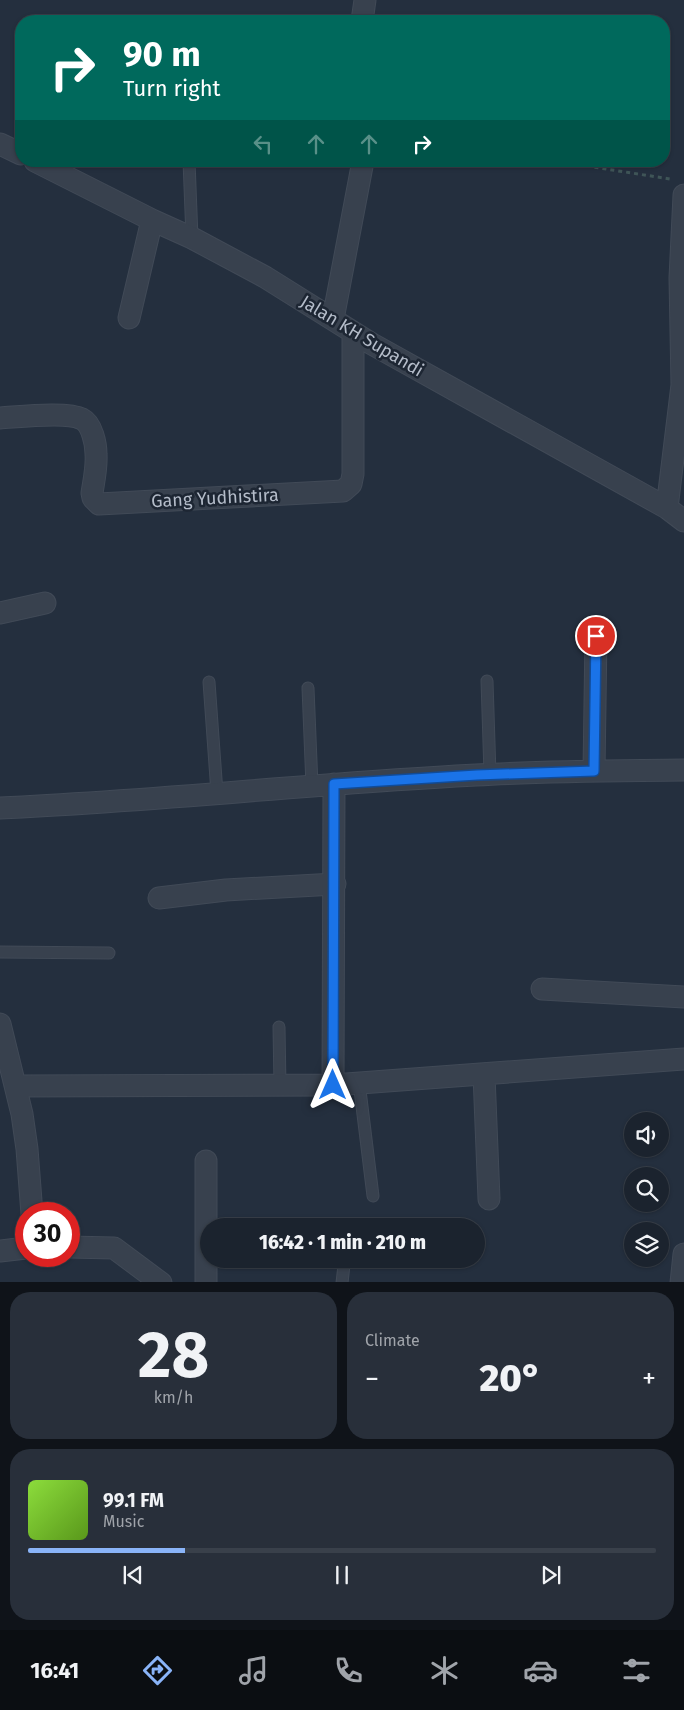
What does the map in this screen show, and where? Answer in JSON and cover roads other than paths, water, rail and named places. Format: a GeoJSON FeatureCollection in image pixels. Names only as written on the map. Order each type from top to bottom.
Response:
{"type":"FeatureCollection","features":[{"type":"Feature","properties":{"kind":"street"},"geometry":{"type":"LineString","coordinates":[[363,15],[365,0]]}},
{"type":"Feature","properties":{"kind":"street"},"geometry":{"type":"LineString","coordinates":[[0,144],[15,151]]}},
{"type":"Feature","properties":{"kind":"street","name":"Jalan KH Supandi"},"geometry":{"type":"LineString","coordinates":[[47,167],[192,238],[265,277],[372,344],[667,508],[684,521]]}},
{"type":"Feature","properties":{"kind":"street"},"geometry":{"type":"LineString","coordinates":[[333,319],[362,167]]}},
{"type":"Feature","properties":{"kind":"street"},"geometry":{"type":"LineString","coordinates":[[667,508],[683,386],[679,187]]}},
{"type":"Feature","properties":{"kind":"street"},"geometry":{"type":"LineString","coordinates":[[129,318],[152,220]]}},
{"type":"Feature","properties":{"kind":"street","name":"Gang Yudhistira"},"geometry":{"type":"LineString","coordinates":[[0,418],[66,415],[76,416],[86,422],[93,436],[96,451],[92,493],[93,498],[99,504],[343,491],[351,484],[353,474],[353,332]]}},
{"type":"Feature","properties":{"kind":"street"},"geometry":{"type":"LineString","coordinates":[[0,613],[45,603]]}},
{"type":"Feature","properties":{"kind":"street"},"geometry":{"type":"LineString","coordinates":[[594,771],[596,636]]}},
{"type":"Feature","properties":{"kind":"street"},"geometry":{"type":"LineString","coordinates":[[0,808],[78,805],[334,784],[490,774],[684,770]]}},
{"type":"Feature","properties":{"kind":"street"},"geometry":{"type":"LineString","coordinates":[[333,1085],[334,784]]}},
{"type":"Feature","properties":{"kind":"street"},"geometry":{"type":"LineString","coordinates":[[159,898],[226,890],[335,884]]}},
{"type":"Feature","properties":{"kind":"street"},"geometry":{"type":"LineString","coordinates":[[542,989],[684,997]]}},
{"type":"Feature","properties":{"kind":"street"},"geometry":{"type":"LineString","coordinates":[[0,1024],[22,1114],[31,1202]]}},
{"type":"Feature","properties":{"kind":"street"},"geometry":{"type":"LineString","coordinates":[[16,1086],[333,1085],[684,1059]]}},
{"type":"Feature","properties":{"kind":"street"},"geometry":{"type":"LineString","coordinates":[[484,1075],[489,1199]]}},
{"type":"Feature","properties":{"kind":"street"},"geometry":{"type":"LineString","coordinates":[[206,1161],[206,1282]]}},
{"type":"Feature","properties":{"kind":"street"},"geometry":{"type":"LineString","coordinates":[[80,1247],[114,1248],[161,1282]]}},
{"type":"Feature","properties":{"kind":"street"},"geometry":{"type":"LineString","coordinates":[[0,1251],[15,1249]]}},
{"type":"Feature","properties":{"kind":"street"},"geometry":{"type":"LineString","coordinates":[[681,1282],[684,1254]]}},
{"type":"Feature","properties":{"kind":"lane"},"geometry":{"type":"LineString","coordinates":[[189,167],[192,238]]}},
{"type":"Feature","properties":{"kind":"lane"},"geometry":{"type":"LineString","coordinates":[[487,681],[490,774]]}},
{"type":"Feature","properties":{"kind":"lane"},"geometry":{"type":"LineString","coordinates":[[209,682],[217,793]]}},
{"type":"Feature","properties":{"kind":"lane"},"geometry":{"type":"LineString","coordinates":[[308,688],[312,786]]}},
{"type":"Feature","properties":{"kind":"lane"},"geometry":{"type":"LineString","coordinates":[[0,952],[109,953]]}},
{"type":"Feature","properties":{"kind":"lane"},"geometry":{"type":"LineString","coordinates":[[279,1027],[280,1086]]}},
{"type":"Feature","properties":{"kind":"lane"},"geometry":{"type":"LineString","coordinates":[[359,1082],[373,1196]]}},
{"type":"Feature","properties":{"kind":"lane"},"geometry":{"type":"LineString","coordinates":[[342,1282],[344,1268]]}}]}
